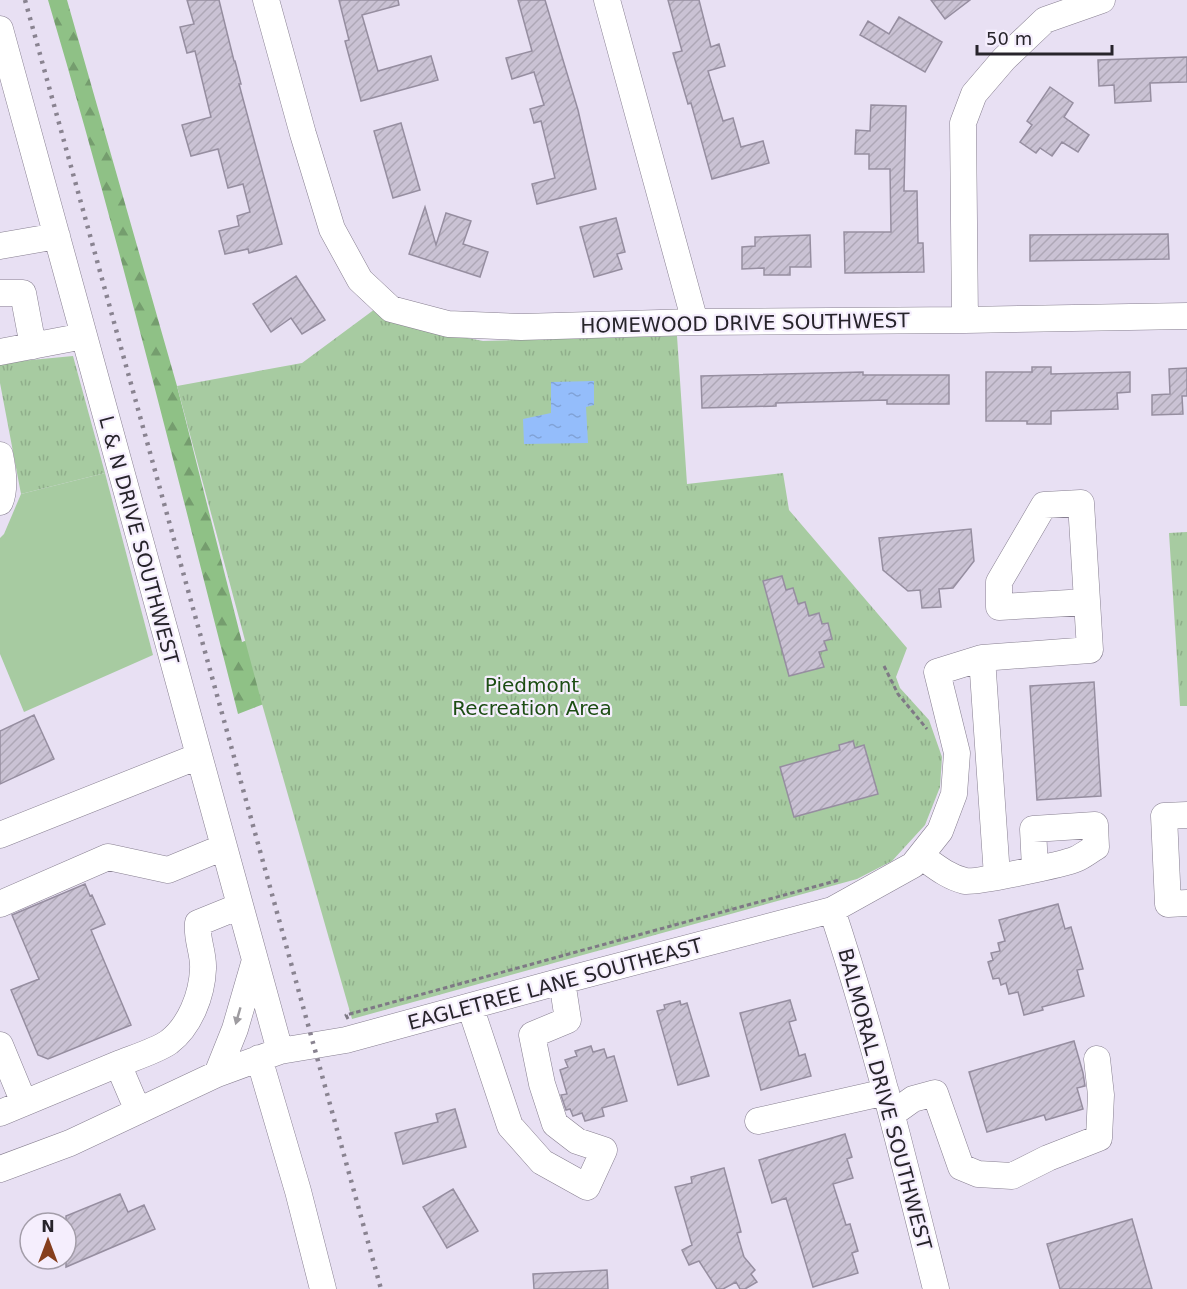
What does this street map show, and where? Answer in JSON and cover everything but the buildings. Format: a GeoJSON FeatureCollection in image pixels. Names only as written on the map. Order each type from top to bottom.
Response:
{"type":"FeatureCollection","features":[{"type":"Feature","properties":{"kind":"street","name":"HOMEWOOD DRIVE SOUTHWEST"},"geometry":{"type":"LineString","coordinates":[[266,0],[332,229],[360,280],[391,309],[448,324],[521,327],[696,322],[1187,316]]}},
{"type":"Feature","properties":{"kind":"street"},"geometry":{"type":"LineString","coordinates":[[607,0],[696,322]]}},
{"type":"Feature","properties":{"kind":"street"},"geometry":{"type":"LineString","coordinates":[[965,320],[963,123],[974,94],[1004,59],[1045,20],[1102,0]]}},
{"type":"Feature","properties":{"kind":"street","name":"L & N DRIVE SOUTHWEST"},"geometry":{"type":"LineString","coordinates":[[0,29],[9,93],[57,236],[255,960],[269,1054],[298,1191],[323,1289]]}},
{"type":"Feature","properties":{"kind":"street"},"geometry":{"type":"LineString","coordinates":[[0,246],[57,236]]}},
{"type":"Feature","properties":{"kind":"street"},"geometry":{"type":"LineString","coordinates":[[0,293],[23,293],[33,346]]}},
{"type":"Feature","properties":{"kind":"street"},"geometry":{"type":"LineString","coordinates":[[0,352],[84,336]]}},
{"type":"Feature","properties":{"kind":"street"},"geometry":{"type":"LineString","coordinates":[[0,454],[3,472],[0,502]]}},
{"type":"Feature","properties":{"kind":"street"},"geometry":{"type":"LineString","coordinates":[[997,876],[982,658],[1090,650],[1081,503],[1044,505],[999,582],[999,607],[1087,602]]}},
{"type":"Feature","properties":{"kind":"street","name":"EAGLETREE LANE SOUTHEAST"},"geometry":{"type":"LineString","coordinates":[[0,1169],[70,1143],[217,1074],[269,1054],[353,1038],[832,910],[913,865],[940,831],[954,794],[957,753],[937,672],[982,658]]}},
{"type":"Feature","properties":{"kind":"street"},"geometry":{"type":"LineString","coordinates":[[0,835],[199,756]]}},
{"type":"Feature","properties":{"kind":"street"},"geometry":{"type":"LineString","coordinates":[[1187,815],[1164,816],[1168,904],[1187,903]]}},
{"type":"Feature","properties":{"kind":"street"},"geometry":{"type":"LineString","coordinates":[[0,904],[108,857],[168,870],[224,847]]}},
{"type":"Feature","properties":{"kind":"street"},"geometry":{"type":"LineString","coordinates":[[921,856],[945,874],[968,881],[1035,868]]}},
{"type":"Feature","properties":{"kind":"street"},"geometry":{"type":"LineString","coordinates":[[0,1113],[168,1042],[188,1021],[199,996],[204,967],[197,935],[198,923],[240,906]]}},
{"type":"Feature","properties":{"kind":"street","name":"BALMORAL DRIVE SOUTHWEST"},"geometry":{"type":"LineString","coordinates":[[832,910],[889,1103],[936,1289]]}},
{"type":"Feature","properties":{"kind":"street"},"geometry":{"type":"LineString","coordinates":[[217,1074],[235,1029],[255,960]]}},
{"type":"Feature","properties":{"kind":"street"},"geometry":{"type":"LineString","coordinates":[[470,1006],[510,1126],[542,1162],[587,1187],[604,1150],[577,1141],[555,1124],[542,1084],[532,1035],[568,1020],[562,981]]}},
{"type":"Feature","properties":{"kind":"street"},"geometry":{"type":"LineString","coordinates":[[0,1045],[24,1103]]}},
{"type":"Feature","properties":{"kind":"street"},"geometry":{"type":"LineString","coordinates":[[758,1121],[889,1103],[935,1093],[962,1167],[978,1174],[1012,1176],[1048,1158],[1099,1138],[1101,1095],[1097,1059]]}},
{"type":"Feature","properties":{"kind":"street"},"geometry":{"type":"LineString","coordinates":[[118,1064],[138,1111]]}},
{"type":"Feature","properties":{"kind":"path"},"geometry":{"type":"LineString","coordinates":[[884,666],[898,694],[926,725],[929,734]]}},
{"type":"Feature","properties":{"kind":"path"},"geometry":{"type":"LineString","coordinates":[[353,1038],[346,1015],[846,878]]}},
{"type":"Feature","properties":{"kind":"green space"},"geometry":{"type":"Polygon","coordinates":[[[48,0],[67,0],[177,386],[242,642],[687,484],[707,534],[238,714],[123,267],[48,0]]]}},
{"type":"Feature","properties":{"kind":"green space","name":"Piedmont Recreation Area"},"geometry":{"type":"Polygon","coordinates":[[[375,309],[420,329],[483,341],[677,336],[687,484],[783,473],[789,510],[907,648],[896,677],[900,688],[929,720],[942,757],[940,787],[925,825],[892,861],[857,879],[352,1019],[262,704],[177,386],[302,363],[375,309]]]}},
{"type":"Feature","properties":{"kind":"green space"},"geometry":{"type":"Polygon","coordinates":[[[73,356],[105,473],[21,494],[0,383],[0,363],[73,356]]]}},
{"type":"Feature","properties":{"kind":"green space"},"geometry":{"type":"Polygon","coordinates":[[[105,473],[153,655],[24,712],[0,654],[0,538],[4,534],[21,494],[105,473]]]}},
{"type":"Feature","properties":{"kind":"green space"},"geometry":{"type":"Polygon","coordinates":[[[1187,532],[1187,706],[1180,706],[1169,533],[1187,532]]]}},
{"type":"Feature","properties":{"kind":"water"},"geometry":{"type":"Polygon","coordinates":[[[594,381],[594,405],[586,407],[588,443],[524,444],[523,419],[551,413],[551,382],[594,381]]]}},
{"type":"Feature","properties":{"kind":"railway"},"geometry":{"type":"LineString","coordinates":[[25,0],[381,1289]]}}]}
